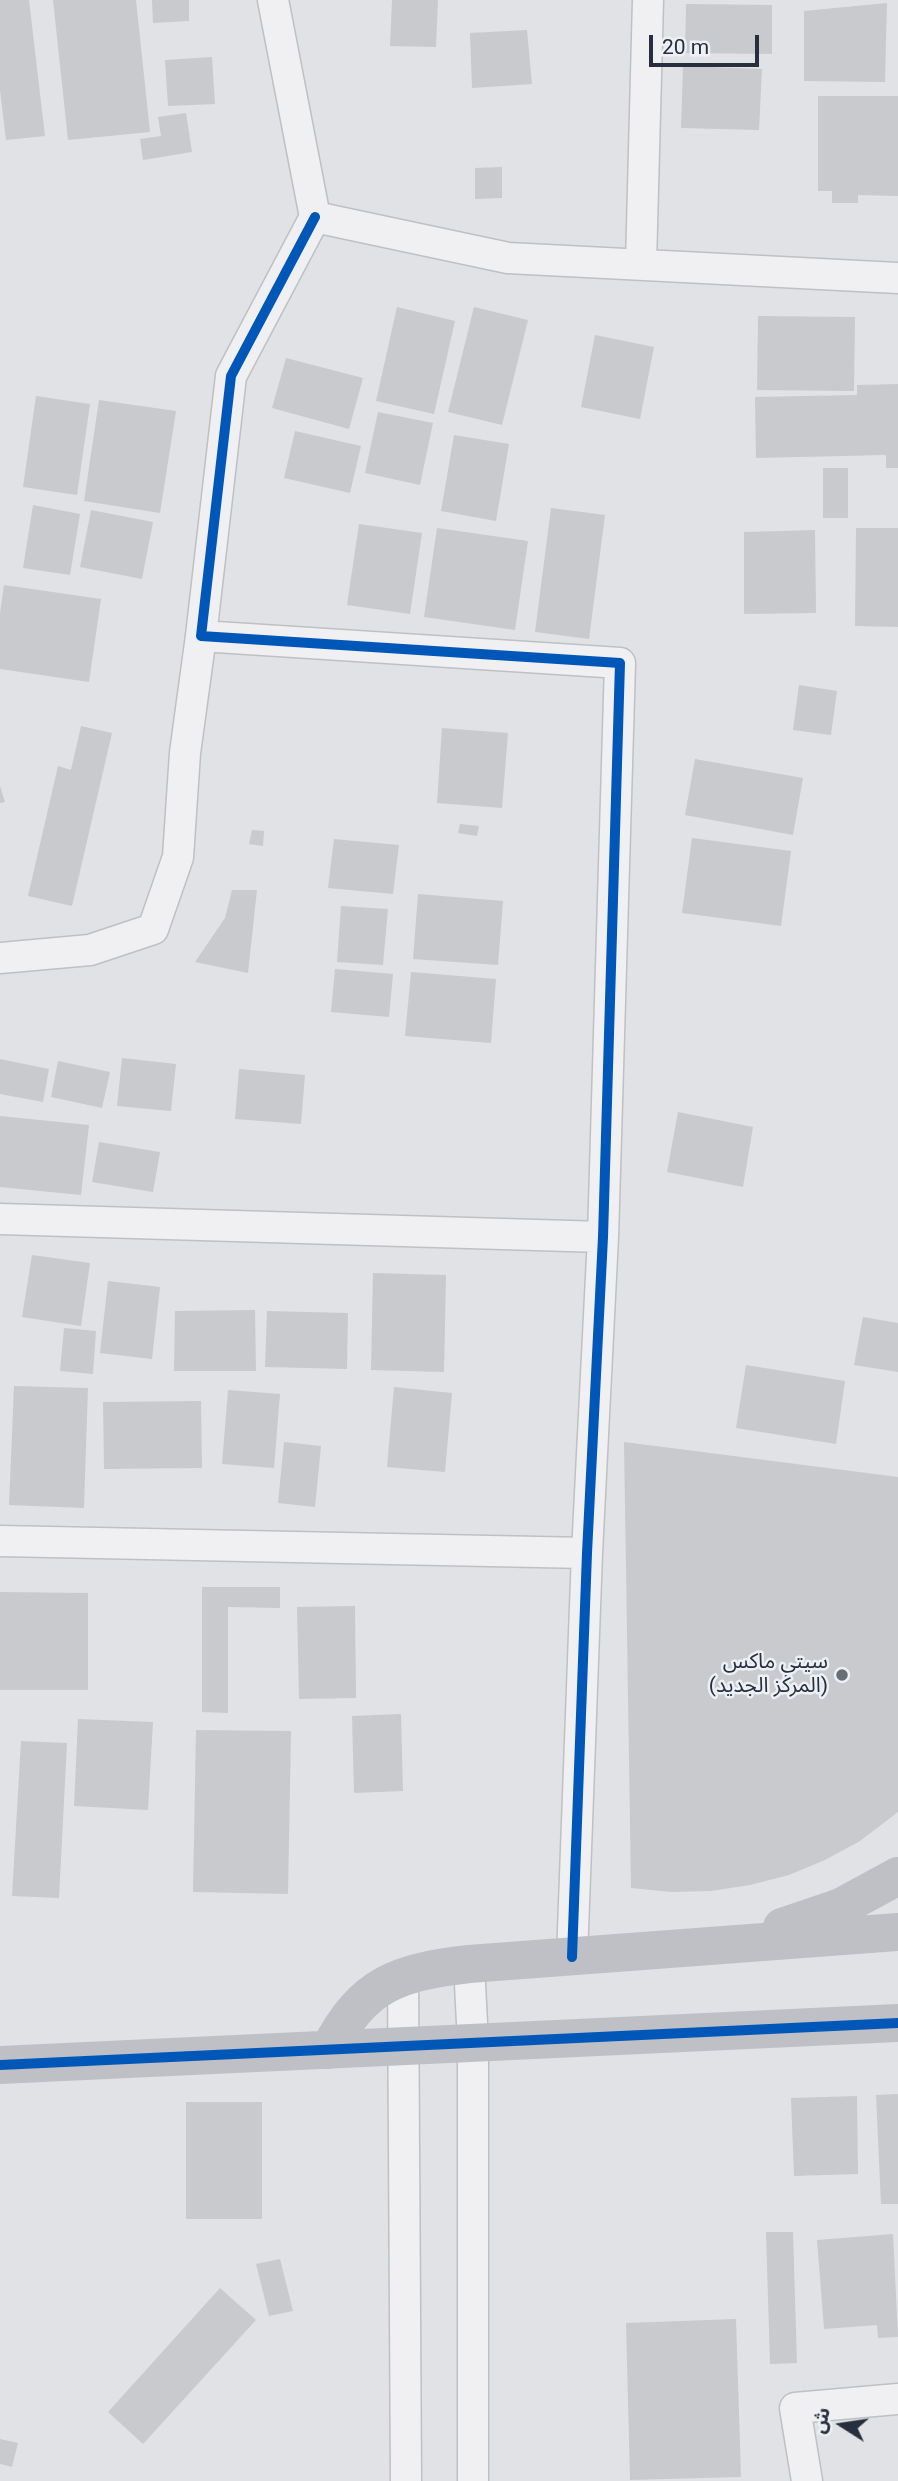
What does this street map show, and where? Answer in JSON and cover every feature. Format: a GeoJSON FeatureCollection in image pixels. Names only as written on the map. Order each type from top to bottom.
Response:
{"type":"FeatureCollection","features":[{"type":"Feature","properties":{"kind":"street"},"geometry":{"type":"LineString","coordinates":[[0,958],[90,950],[153,929],[178,857],[185,753],[231,376],[315,216],[273,0]]}},
{"type":"Feature","properties":{"kind":"street"},"geometry":{"type":"LineString","coordinates":[[641,264],[648,0]]}},
{"type":"Feature","properties":{"kind":"street"},"geometry":{"type":"LineString","coordinates":[[315,216],[508,258],[898,278]]}},
{"type":"Feature","properties":{"kind":"street"},"geometry":{"type":"LineString","coordinates":[[201,636],[620,663],[603,1237],[587,1553],[572,1957]]}},
{"type":"Feature","properties":{"kind":"street"},"geometry":{"type":"LineString","coordinates":[[0,1219],[603,1237]]}},
{"type":"Feature","properties":{"kind":"street"},"geometry":{"type":"LineString","coordinates":[[0,1541],[587,1553]]}},
{"type":"Feature","properties":{"kind":"street"},"geometry":{"type":"LineString","coordinates":[[724,1945],[841,1907],[898,1876]]}},
{"type":"Feature","properties":{"kind":"street"},"geometry":{"type":"LineString","coordinates":[[329,2050],[341,2025],[358,2005],[379,1987],[403,1976],[433,1968],[898,1932]]}},
{"type":"Feature","properties":{"kind":"street"},"geometry":{"type":"LineString","coordinates":[[470,1964],[474,2042],[473,2481]]}},
{"type":"Feature","properties":{"kind":"street"},"geometry":{"type":"LineString","coordinates":[[403,1976],[406,2481]]}},
{"type":"Feature","properties":{"kind":"street"},"geometry":{"type":"LineString","coordinates":[[0,2065],[898,2023]]}},
{"type":"Feature","properties":{"kind":"street"},"geometry":{"type":"LineString","coordinates":[[807,2481],[795,2408],[898,2399]]}},
{"type":"Feature","properties":{"kind":"building"},"geometry":{"type":"Polygon","coordinates":[[[0,0],[29,0],[45,136],[6,140],[0,90],[0,0]]]}},
{"type":"Feature","properties":{"kind":"building"},"geometry":{"type":"Polygon","coordinates":[[[53,0],[136,0],[150,132],[68,140],[53,0]]]}},
{"type":"Feature","properties":{"kind":"building"},"geometry":{"type":"Polygon","coordinates":[[[152,0],[189,0],[189,21],[153,23],[152,0]]]}},
{"type":"Feature","properties":{"kind":"building"},"geometry":{"type":"Polygon","coordinates":[[[392,0],[438,0],[436,47],[390,46],[392,0]]]}},
{"type":"Feature","properties":{"kind":"building"},"geometry":{"type":"Polygon","coordinates":[[[887,3],[885,82],[804,81],[804,11],[887,3]]]}},
{"type":"Feature","properties":{"kind":"building"},"geometry":{"type":"Polygon","coordinates":[[[686,4],[772,5],[772,54],[685,53],[686,4]]]}},
{"type":"Feature","properties":{"kind":"building"},"geometry":{"type":"Polygon","coordinates":[[[527,30],[532,84],[472,88],[470,33],[527,30]]]}},
{"type":"Feature","properties":{"kind":"building"},"geometry":{"type":"Polygon","coordinates":[[[212,57],[215,104],[168,106],[165,60],[212,57]]]}},
{"type":"Feature","properties":{"kind":"building"},"geometry":{"type":"Polygon","coordinates":[[[683,66],[762,69],[759,130],[681,128],[683,66]]]}},
{"type":"Feature","properties":{"kind":"building"},"geometry":{"type":"Polygon","coordinates":[[[818,96],[898,96],[898,196],[858,195],[858,203],[832,203],[832,191],[818,191],[818,96]]]}},
{"type":"Feature","properties":{"kind":"building"},"geometry":{"type":"Polygon","coordinates":[[[186,113],[192,152],[143,160],[140,139],[161,136],[158,117],[186,113]]]}},
{"type":"Feature","properties":{"kind":"building"},"geometry":{"type":"Polygon","coordinates":[[[502,167],[502,198],[475,199],[475,168],[502,167]]]}},
{"type":"Feature","properties":{"kind":"building"},"geometry":{"type":"Polygon","coordinates":[[[397,307],[455,321],[434,414],[376,401],[397,307]]]}},
{"type":"Feature","properties":{"kind":"building"},"geometry":{"type":"Polygon","coordinates":[[[474,307],[528,320],[502,425],[448,412],[474,307]]]}},
{"type":"Feature","properties":{"kind":"building"},"geometry":{"type":"Polygon","coordinates":[[[758,316],[855,317],[854,391],[757,390],[758,316]]]}},
{"type":"Feature","properties":{"kind":"building"},"geometry":{"type":"Polygon","coordinates":[[[595,335],[654,347],[640,419],[581,407],[595,335]]]}},
{"type":"Feature","properties":{"kind":"building"},"geometry":{"type":"Polygon","coordinates":[[[286,358],[363,378],[349,429],[272,408],[286,358]]]}},
{"type":"Feature","properties":{"kind":"building"},"geometry":{"type":"Polygon","coordinates":[[[898,384],[898,468],[886,468],[886,455],[756,458],[755,397],[857,395],[857,385],[898,384]]]}},
{"type":"Feature","properties":{"kind":"building"},"geometry":{"type":"Polygon","coordinates":[[[36,396],[90,404],[77,495],[23,487],[36,396]]]}},
{"type":"Feature","properties":{"kind":"building"},"geometry":{"type":"Polygon","coordinates":[[[99,400],[176,411],[160,513],[84,501],[99,400]]]}},
{"type":"Feature","properties":{"kind":"building"},"geometry":{"type":"Polygon","coordinates":[[[378,412],[433,423],[420,485],[365,473],[378,412]]]}},
{"type":"Feature","properties":{"kind":"building"},"geometry":{"type":"Polygon","coordinates":[[[295,431],[361,446],[350,493],[284,478],[295,431]]]}},
{"type":"Feature","properties":{"kind":"building"},"geometry":{"type":"Polygon","coordinates":[[[454,435],[509,444],[496,521],[441,511],[454,435]]]}},
{"type":"Feature","properties":{"kind":"building"},"geometry":{"type":"Polygon","coordinates":[[[823,468],[848,468],[848,518],[823,518],[823,468]]]}},
{"type":"Feature","properties":{"kind":"building"},"geometry":{"type":"Polygon","coordinates":[[[33,505],[80,514],[70,575],[23,568],[33,505]]]}},
{"type":"Feature","properties":{"kind":"building"},"geometry":{"type":"Polygon","coordinates":[[[551,508],[605,515],[589,639],[535,632],[551,508]]]}},
{"type":"Feature","properties":{"kind":"building"},"geometry":{"type":"Polygon","coordinates":[[[91,510],[153,522],[142,579],[80,567],[91,510]]]}},
{"type":"Feature","properties":{"kind":"building"},"geometry":{"type":"Polygon","coordinates":[[[359,524],[422,533],[410,614],[347,605],[359,524]]]}},
{"type":"Feature","properties":{"kind":"building"},"geometry":{"type":"Polygon","coordinates":[[[437,528],[528,541],[515,630],[424,617],[437,528]]]}},
{"type":"Feature","properties":{"kind":"building"},"geometry":{"type":"Polygon","coordinates":[[[856,528],[898,528],[898,627],[855,626],[856,528]]]}},
{"type":"Feature","properties":{"kind":"building"},"geometry":{"type":"Polygon","coordinates":[[[815,530],[816,613],[744,614],[744,532],[815,530]]]}},
{"type":"Feature","properties":{"kind":"building"},"geometry":{"type":"Polygon","coordinates":[[[4,585],[101,599],[89,682],[0,669],[0,613],[4,585]]]}},
{"type":"Feature","properties":{"kind":"building"},"geometry":{"type":"Polygon","coordinates":[[[799,685],[837,691],[831,735],[793,730],[799,685]]]}},
{"type":"Feature","properties":{"kind":"building"},"geometry":{"type":"Polygon","coordinates":[[[81,726],[112,733],[72,906],[28,896],[58,766],[71,770],[81,726]]]}},
{"type":"Feature","properties":{"kind":"building"},"geometry":{"type":"Polygon","coordinates":[[[442,728],[508,733],[502,808],[437,803],[442,728]]]}},
{"type":"Feature","properties":{"kind":"building"},"geometry":{"type":"Polygon","coordinates":[[[695,759],[803,778],[793,835],[685,815],[695,759]]]}},
{"type":"Feature","properties":{"kind":"building"},"geometry":{"type":"Polygon","coordinates":[[[0,786],[5,802],[0,803],[0,786]]]}},
{"type":"Feature","properties":{"kind":"building"},"geometry":{"type":"Polygon","coordinates":[[[460,824],[479,826],[477,836],[458,833],[460,824]]]}},
{"type":"Feature","properties":{"kind":"building"},"geometry":{"type":"Polygon","coordinates":[[[252,830],[264,831],[263,846],[249,844],[252,830]]]}},
{"type":"Feature","properties":{"kind":"building"},"geometry":{"type":"Polygon","coordinates":[[[692,838],[791,851],[781,926],[682,913],[692,838]]]}},
{"type":"Feature","properties":{"kind":"building"},"geometry":{"type":"Polygon","coordinates":[[[334,839],[399,845],[393,894],[328,888],[334,839]]]}},
{"type":"Feature","properties":{"kind":"building"},"geometry":{"type":"Polygon","coordinates":[[[232,890],[257,890],[248,973],[195,962],[225,918],[232,890]]]}},
{"type":"Feature","properties":{"kind":"building"},"geometry":{"type":"Polygon","coordinates":[[[418,894],[503,901],[498,965],[413,959],[418,894]]]}},
{"type":"Feature","properties":{"kind":"building"},"geometry":{"type":"Polygon","coordinates":[[[341,906],[388,909],[383,965],[337,962],[341,906]]]}},
{"type":"Feature","properties":{"kind":"building"},"geometry":{"type":"Polygon","coordinates":[[[335,969],[393,974],[389,1017],[331,1012],[335,969]]]}},
{"type":"Feature","properties":{"kind":"building"},"geometry":{"type":"Polygon","coordinates":[[[411,972],[496,979],[491,1043],[405,1036],[411,972]]]}},
{"type":"Feature","properties":{"kind":"building"},"geometry":{"type":"Polygon","coordinates":[[[122,1058],[176,1064],[171,1111],[117,1106],[122,1058]]]}},
{"type":"Feature","properties":{"kind":"building"},"geometry":{"type":"Polygon","coordinates":[[[0,1059],[49,1069],[43,1102],[0,1094],[0,1059]]]}},
{"type":"Feature","properties":{"kind":"building"},"geometry":{"type":"Polygon","coordinates":[[[58,1061],[110,1072],[102,1108],[51,1097],[58,1061]]]}},
{"type":"Feature","properties":{"kind":"building"},"geometry":{"type":"Polygon","coordinates":[[[239,1069],[305,1075],[301,1124],[235,1119],[239,1069]]]}},
{"type":"Feature","properties":{"kind":"building"},"geometry":{"type":"Polygon","coordinates":[[[678,1112],[753,1127],[743,1187],[667,1172],[678,1112]]]}},
{"type":"Feature","properties":{"kind":"building"},"geometry":{"type":"Polygon","coordinates":[[[0,1116],[89,1125],[81,1195],[0,1187],[0,1116]]]}},
{"type":"Feature","properties":{"kind":"building"},"geometry":{"type":"Polygon","coordinates":[[[99,1142],[160,1152],[153,1192],[92,1182],[99,1142]]]}},
{"type":"Feature","properties":{"kind":"building"},"geometry":{"type":"Polygon","coordinates":[[[32,1255],[90,1263],[81,1326],[22,1317],[32,1255]]]}},
{"type":"Feature","properties":{"kind":"building"},"geometry":{"type":"Polygon","coordinates":[[[373,1273],[446,1275],[444,1372],[371,1370],[373,1273]]]}},
{"type":"Feature","properties":{"kind":"building"},"geometry":{"type":"Polygon","coordinates":[[[108,1281],[160,1287],[152,1359],[100,1353],[108,1281]]]}},
{"type":"Feature","properties":{"kind":"building"},"geometry":{"type":"Polygon","coordinates":[[[255,1310],[256,1371],[174,1371],[175,1311],[255,1310]]]}},
{"type":"Feature","properties":{"kind":"building"},"geometry":{"type":"Polygon","coordinates":[[[267,1311],[348,1313],[347,1369],[265,1367],[267,1311]]]}},
{"type":"Feature","properties":{"kind":"building"},"geometry":{"type":"Polygon","coordinates":[[[863,1317],[898,1323],[898,1372],[854,1365],[863,1317]]]}},
{"type":"Feature","properties":{"kind":"building"},"geometry":{"type":"Polygon","coordinates":[[[64,1328],[96,1331],[93,1374],[60,1371],[64,1328]]]}},
{"type":"Feature","properties":{"kind":"building"},"geometry":{"type":"Polygon","coordinates":[[[746,1365],[845,1381],[836,1444],[736,1428],[746,1365]]]}},
{"type":"Feature","properties":{"kind":"building"},"geometry":{"type":"Polygon","coordinates":[[[14,1386],[88,1388],[84,1508],[9,1505],[14,1386]]]}},
{"type":"Feature","properties":{"kind":"building"},"geometry":{"type":"Polygon","coordinates":[[[394,1387],[452,1393],[445,1472],[387,1467],[394,1387]]]}},
{"type":"Feature","properties":{"kind":"building"},"geometry":{"type":"Polygon","coordinates":[[[228,1390],[280,1394],[274,1468],[222,1464],[228,1390]]]}},
{"type":"Feature","properties":{"kind":"building"},"geometry":{"type":"Polygon","coordinates":[[[201,1401],[202,1468],[104,1469],[103,1402],[201,1401]]]}},
{"type":"Feature","properties":{"kind":"building"},"geometry":{"type":"Polygon","coordinates":[[[284,1442],[321,1446],[315,1507],[278,1503],[284,1442]]]}},
{"type":"Feature","properties":{"kind":"building"},"geometry":{"type":"Polygon","coordinates":[[[624,1442],[898,1477],[898,1812],[860,1841],[825,1860],[789,1875],[711,1891],[671,1892],[631,1888],[624,1442]]]}},
{"type":"Feature","properties":{"kind":"building"},"geometry":{"type":"Polygon","coordinates":[[[202,1587],[280,1587],[280,1608],[228,1607],[228,1713],[202,1712],[202,1587]]]}},
{"type":"Feature","properties":{"kind":"building"},"geometry":{"type":"Polygon","coordinates":[[[0,1592],[88,1593],[88,1690],[0,1690],[0,1592]]]}},
{"type":"Feature","properties":{"kind":"building"},"geometry":{"type":"Polygon","coordinates":[[[355,1606],[356,1698],[299,1699],[297,1607],[355,1606]]]}},
{"type":"Feature","properties":{"kind":"building"},"geometry":{"type":"Polygon","coordinates":[[[401,1714],[403,1791],[354,1793],[352,1716],[401,1714]]]}},
{"type":"Feature","properties":{"kind":"building"},"geometry":{"type":"Polygon","coordinates":[[[78,1719],[153,1722],[148,1810],[74,1806],[78,1719]]]}},
{"type":"Feature","properties":{"kind":"building"},"geometry":{"type":"Polygon","coordinates":[[[196,1730],[291,1731],[288,1894],[193,1892],[196,1730]]]}},
{"type":"Feature","properties":{"kind":"building"},"geometry":{"type":"Polygon","coordinates":[[[21,1741],[67,1743],[59,1898],[12,1896],[21,1741]]]}},
{"type":"Feature","properties":{"kind":"building"},"geometry":{"type":"Polygon","coordinates":[[[898,2094],[898,2204],[881,2204],[876,2095],[898,2094]]]}},
{"type":"Feature","properties":{"kind":"building"},"geometry":{"type":"Polygon","coordinates":[[[857,2096],[858,2174],[794,2176],[791,2098],[857,2096]]]}},
{"type":"Feature","properties":{"kind":"building"},"geometry":{"type":"Polygon","coordinates":[[[186,2102],[262,2102],[262,2219],[186,2219],[186,2102]]]}},
{"type":"Feature","properties":{"kind":"building"},"geometry":{"type":"Polygon","coordinates":[[[766,2232],[793,2232],[797,2363],[770,2364],[766,2232]]]}},
{"type":"Feature","properties":{"kind":"building"},"geometry":{"type":"Polygon","coordinates":[[[893,2234],[898,2337],[878,2338],[877,2325],[824,2329],[817,2240],[893,2234]]]}},
{"type":"Feature","properties":{"kind":"building"},"geometry":{"type":"Polygon","coordinates":[[[280,2259],[293,2311],[269,2316],[256,2264],[280,2259]]]}},
{"type":"Feature","properties":{"kind":"building"},"geometry":{"type":"Polygon","coordinates":[[[220,2288],[256,2320],[143,2444],[108,2412],[220,2288]]]}},
{"type":"Feature","properties":{"kind":"building"},"geometry":{"type":"Polygon","coordinates":[[[736,2319],[741,2477],[630,2480],[626,2323],[736,2319]]]}},
{"type":"Feature","properties":{"kind":"building"},"geometry":{"type":"Polygon","coordinates":[[[0,2439],[18,2443],[12,2467],[0,2464],[0,2439]]]}},
{"type":"Feature","properties":{"kind":"cycle path"},"geometry":{"type":"LineString","coordinates":[[315,217],[231,376],[201,636],[620,663],[603,1237],[587,1553],[572,1957]]}},
{"type":"Feature","properties":{"kind":"cycle path"},"geometry":{"type":"LineString","coordinates":[[0,2065],[898,2023]]}},
{"type":"Feature","properties":{"kind":"place","name":"سيتي ماكس (المركز الجديد)"},"geometry":{"type":"Point","coordinates":[842,1675]}}]}
